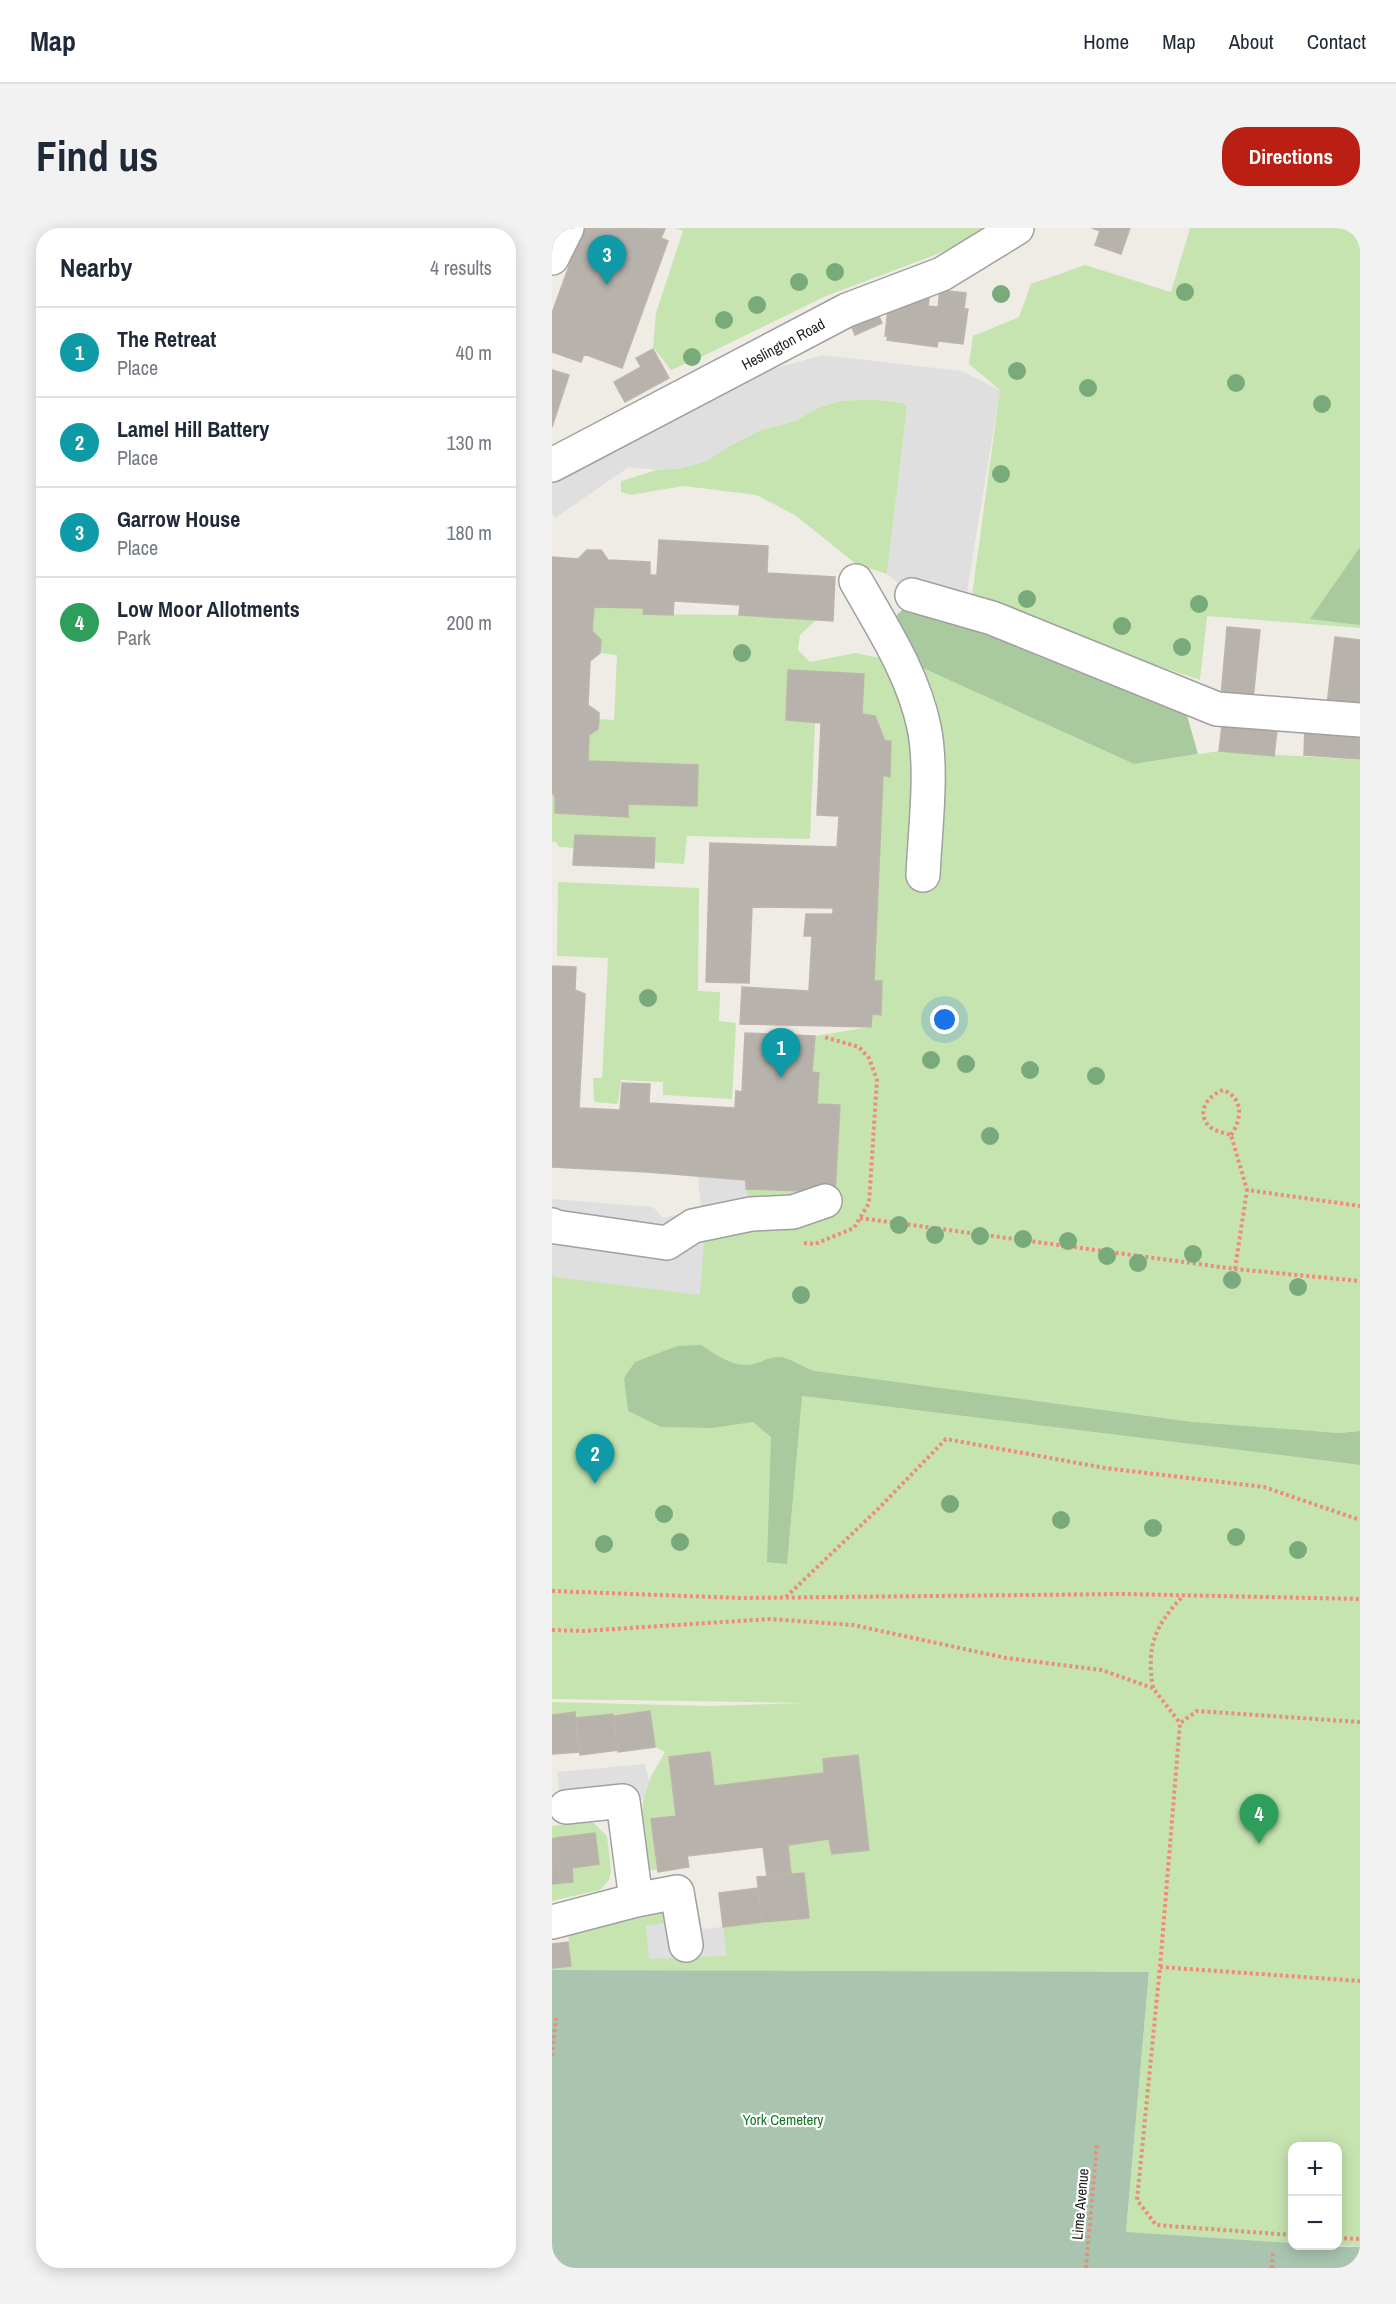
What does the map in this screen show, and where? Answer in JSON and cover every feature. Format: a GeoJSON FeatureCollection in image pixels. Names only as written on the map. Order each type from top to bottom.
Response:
{"type":"FeatureCollection","features":[{"type":"Feature","properties":{"kind":"street"},"geometry":{"type":"LineString","coordinates":[[552,258],[567,228]]}},
{"type":"Feature","properties":{"kind":"street","name":"Heslington Road"},"geometry":{"type":"LineString","coordinates":[[552,465],[847,310],[942,274],[1017,228]]}},
{"type":"Feature","properties":{"kind":"street"},"geometry":{"type":"LineString","coordinates":[[856,581],[896,652],[915,694],[925,728],[928,772],[923,875]]}},
{"type":"Feature","properties":{"kind":"street"},"geometry":{"type":"LineString","coordinates":[[912,595],[992,618],[1217,709],[1360,720]]}},
{"type":"Feature","properties":{"kind":"street"},"geometry":{"type":"LineString","coordinates":[[552,1225],[667,1243],[693,1226],[751,1214],[793,1212],[825,1201]]}},
{"type":"Feature","properties":{"kind":"street"},"geometry":{"type":"LineString","coordinates":[[566,1807],[623,1801],[636,1900]]}},
{"type":"Feature","properties":{"kind":"street"},"geometry":{"type":"LineString","coordinates":[[552,1922],[677,1892],[686,1944]]}},
{"type":"Feature","properties":{"kind":"path"},"geometry":{"type":"LineString","coordinates":[[1231,1135],[1219,1132],[1208,1125],[1204,1116],[1205,1105],[1209,1098],[1223,1090],[1231,1093],[1240,1110],[1239,1120],[1231,1135],[1247,1190],[1235,1269]]}},
{"type":"Feature","properties":{"kind":"path"},"geometry":{"type":"LineString","coordinates":[[1247,1190],[1360,1206]]}},
{"type":"Feature","properties":{"kind":"path"},"geometry":{"type":"LineString","coordinates":[[860,1218],[1235,1269],[1360,1281]]}},
{"type":"Feature","properties":{"kind":"path"},"geometry":{"type":"LineString","coordinates":[[785,1598],[878,1509],[946,1439],[1106,1468],[1264,1487],[1360,1520]]}},
{"type":"Feature","properties":{"kind":"path"},"geometry":{"type":"LineString","coordinates":[[552,1591],[785,1598],[1123,1594],[1360,1599]]}},
{"type":"Feature","properties":{"kind":"path"},"geometry":{"type":"LineString","coordinates":[[1184,1595],[1165,1614],[1153,1638],[1149,1666],[1153,1688],[1180,1723],[1160,1967],[1137,2200],[1156,2225],[1288,2235]]}},
{"type":"Feature","properties":{"kind":"path"},"geometry":{"type":"LineString","coordinates":[[552,1630],[583,1631],[770,1619],[854,1624],[1006,1658],[1102,1670],[1153,1688]]}},
{"type":"Feature","properties":{"kind":"path"},"geometry":{"type":"LineString","coordinates":[[1180,1723],[1197,1711],[1360,1722]]}},
{"type":"Feature","properties":{"kind":"path"},"geometry":{"type":"LineString","coordinates":[[1160,1967],[1360,1981]]}},
{"type":"Feature","properties":{"kind":"path"},"geometry":{"type":"LineString","coordinates":[[552,2056],[556,2018]]}},
{"type":"Feature","properties":{"kind":"path","name":"Lime Avenue"},"geometry":{"type":"LineString","coordinates":[[1086,2268],[1097,2143]]}},
{"type":"Feature","properties":{"kind":"path"},"geometry":{"type":"LineString","coordinates":[[1342,2238],[1360,2240]]}},
{"type":"Feature","properties":{"kind":"path"},"geometry":{"type":"LineString","coordinates":[[1272,2268],[1273,2252]]}},
{"type":"Feature","properties":{"kind":"green space"},"geometry":{"type":"Polygon","coordinates":[[[675,228],[1000,228],[996,232],[826,296],[671,370],[653,347],[656,313],[683,231],[675,228]]]}},
{"type":"Feature","properties":{"kind":"green space"},"geometry":{"type":"Polygon","coordinates":[[[1190,228],[1360,228],[1360,628],[1207,616],[1200,680],[971,603],[1000,390],[969,364],[973,336],[1019,317],[1031,284],[1085,265],[1171,292],[1190,228]]]}},
{"type":"Feature","properties":{"kind":"green space"},"geometry":{"type":"Polygon","coordinates":[[[872,399],[903,403],[907,408],[887,574],[856,564],[795,515],[756,495],[684,486],[630,495],[621,492],[621,481],[657,470],[681,468],[706,461],[761,430],[795,421],[817,408],[840,401],[872,399]]]}},
{"type":"Feature","properties":{"kind":"green space"},"geometry":{"type":"Polygon","coordinates":[[[1360,547],[1360,625],[1310,619],[1360,547]]]}},
{"type":"Feature","properties":{"kind":"green space"},"geometry":{"type":"Polygon","coordinates":[[[908,604],[1182,698],[1198,754],[1134,764],[916,665],[892,620],[908,604]]]}},
{"type":"Feature","properties":{"kind":"green space"},"geometry":{"type":"Polygon","coordinates":[[[594,606],[644,608],[644,614],[739,615],[816,620],[800,635],[798,650],[810,662],[855,653],[916,665],[1134,764],[1219,751],[1360,760],[1360,1431],[1339,1433],[802,1396],[1360,1465],[1360,2247],[1342,2245],[1342,2142],[1288,2142],[1288,2243],[1126,2233],[1149,1973],[552,1970],[552,1968],[571,1966],[568,1932],[661,1912],[668,1922],[726,1955],[723,1927],[809,1917],[804,1873],[791,1874],[788,1845],[829,1839],[832,1854],[869,1850],[858,1756],[823,1759],[824,1773],[714,1786],[709,1752],[669,1757],[676,1815],[651,1819],[657,1870],[645,1870],[643,1803],[652,1774],[665,1752],[655,1747],[650,1711],[576,1718],[575,1712],[552,1715],[552,1702],[708,1706],[807,1703],[552,1699],[552,1273],[554,1277],[705,1237],[746,1189],[835,1192],[840,1105],[817,1104],[812,1072],[815,1036],[870,1027],[872,1014],[881,1014],[882,981],[874,981],[883,775],[890,776],[891,742],[885,741],[875,716],[862,714],[863,674],[789,670],[786,720],[815,722],[810,839],[687,836],[684,864],[654,862],[655,838],[575,835],[574,848],[559,847],[556,842],[552,842],[552,792],[555,797],[555,813],[628,817],[628,804],[697,806],[698,765],[588,761],[589,735],[598,729],[599,719],[614,720],[617,655],[601,653],[601,640],[592,631],[594,606]]]}},
{"type":"Feature","properties":{"kind":"green space"},"geometry":{"type":"Polygon","coordinates":[[[558,882],[699,888],[698,991],[720,992],[719,1021],[736,1023],[732,1099],[663,1095],[663,1082],[621,1080],[618,1104],[594,1102],[593,1078],[602,1078],[608,958],[557,956],[558,882]]]}},
{"type":"Feature","properties":{"kind":"green space"},"geometry":{"type":"Polygon","coordinates":[[[701,1345],[723,1359],[742,1365],[780,1357],[815,1371],[1192,1422],[1339,1433],[1360,1431],[1360,1465],[802,1396],[787,1564],[767,1562],[771,1437],[753,1422],[712,1428],[661,1427],[628,1411],[624,1378],[635,1362],[677,1346],[701,1345]]]}},
{"type":"Feature","properties":{"kind":"green space"},"geometry":{"type":"Polygon","coordinates":[[[594,1823],[607,1836],[611,1871],[609,1880],[600,1890],[552,1901],[552,1884],[573,1882],[572,1868],[599,1864],[595,1833],[552,1839],[552,1826],[594,1823]]]}},
{"type":"Feature","properties":{"kind":"green space","name":"York Cemetery"},"geometry":{"type":"Polygon","coordinates":[[[552,1970],[1149,1972],[1126,2232],[1288,2243],[1288,2250],[1342,2250],[1342,2247],[1360,2247],[1360,2268],[552,2268],[552,1970]]]}},
{"type":"Feature","properties":{"kind":"shaded area"},"geometry":{"type":"Polygon","coordinates":[[[822,355],[961,371],[1000,390],[964,610],[912,595],[887,574],[907,408],[903,403],[872,399],[840,401],[817,408],[795,421],[761,430],[706,461],[681,468],[657,470],[629,467],[555,518],[552,513],[552,484],[765,369],[777,368],[822,355]]]}},
{"type":"Feature","properties":{"kind":"shaded area"},"geometry":{"type":"Polygon","coordinates":[[[698,1176],[746,1180],[746,1189],[759,1223],[705,1230],[700,1295],[554,1277],[552,1273],[552,1199],[653,1207],[663,1218],[701,1209],[698,1176]]]}},
{"type":"Feature","properties":{"kind":"shaded area"},"geometry":{"type":"Polygon","coordinates":[[[645,1764],[649,1781],[644,1799],[566,1807],[567,1818],[552,1820],[552,1797],[560,1796],[557,1772],[645,1764]]]}},
{"type":"Feature","properties":{"kind":"shaded area"},"geometry":{"type":"Polygon","coordinates":[[[700,1917],[702,1929],[723,1927],[726,1956],[649,1959],[646,1926],[700,1917]]]}},
{"type":"Feature","properties":{"kind":"building"},"geometry":{"type":"Polygon","coordinates":[[[572,228],[665,229],[661,238],[668,241],[622,368],[584,354],[581,362],[552,352],[552,313],[572,258],[562,255],[572,228]]]}},
{"type":"Feature","properties":{"kind":"building"},"geometry":{"type":"Polygon","coordinates":[[[1092,228],[1130,228],[1121,254],[1095,245],[1100,231],[1092,228]]]}},
{"type":"Feature","properties":{"kind":"building"},"geometry":{"type":"Polygon","coordinates":[[[916,290],[930,291],[928,306],[938,307],[940,290],[966,293],[964,309],[968,309],[963,344],[938,341],[937,347],[887,340],[888,336],[885,336],[889,300],[914,303],[916,290]]]}},
{"type":"Feature","properties":{"kind":"building"},"geometry":{"type":"Polygon","coordinates":[[[877,312],[882,323],[855,335],[850,323],[877,312]]]}},
{"type":"Feature","properties":{"kind":"building"},"geometry":{"type":"Polygon","coordinates":[[[653,349],[669,378],[625,402],[614,382],[641,367],[636,358],[653,349]]]}},
{"type":"Feature","properties":{"kind":"building"},"geometry":{"type":"Polygon","coordinates":[[[552,370],[569,375],[552,427],[552,370]]]}},
{"type":"Feature","properties":{"kind":"building"},"geometry":{"type":"Polygon","coordinates":[[[659,540],[768,546],[767,573],[835,577],[833,621],[739,615],[740,605],[674,601],[673,615],[643,614],[644,608],[594,607],[592,631],[601,640],[600,653],[590,661],[588,705],[599,713],[599,719],[598,729],[589,735],[588,761],[698,765],[697,806],[628,804],[628,817],[555,813],[555,797],[552,792],[552,557],[578,559],[587,550],[601,550],[608,560],[650,562],[650,575],[657,575],[659,540]]]}},
{"type":"Feature","properties":{"kind":"building"},"geometry":{"type":"Polygon","coordinates":[[[1227,627],[1260,630],[1253,700],[1221,697],[1227,627]]]}},
{"type":"Feature","properties":{"kind":"building"},"geometry":{"type":"Polygon","coordinates":[[[1335,637],[1360,640],[1360,709],[1327,705],[1335,637]]]}},
{"type":"Feature","properties":{"kind":"building"},"geometry":{"type":"Polygon","coordinates":[[[788,670],[864,674],[862,714],[875,716],[885,741],[891,741],[890,777],[883,775],[874,981],[882,981],[881,1015],[872,1014],[871,1027],[740,1024],[742,987],[809,991],[812,936],[804,936],[806,914],[833,914],[833,908],[752,907],[749,983],[706,982],[710,843],[837,847],[839,816],[817,815],[821,723],[786,720],[788,670]]]}},
{"type":"Feature","properties":{"kind":"building"},"geometry":{"type":"Polygon","coordinates":[[[1222,725],[1277,730],[1274,756],[1219,751],[1222,725]]]}},
{"type":"Feature","properties":{"kind":"building"},"geometry":{"type":"Polygon","coordinates":[[[1305,727],[1360,731],[1360,759],[1304,755],[1305,727]]]}},
{"type":"Feature","properties":{"kind":"building"},"geometry":{"type":"Polygon","coordinates":[[[575,835],[655,838],[654,868],[573,865],[575,835]]]}},
{"type":"Feature","properties":{"kind":"building"},"geometry":{"type":"Polygon","coordinates":[[[552,966],[576,967],[575,990],[585,994],[579,1108],[620,1110],[622,1083],[650,1084],[649,1103],[735,1108],[736,1091],[742,1092],[745,1033],[815,1036],[812,1072],[819,1073],[817,1104],[840,1105],[835,1192],[746,1189],[746,1180],[552,1167],[552,966]]]}},
{"type":"Feature","properties":{"kind":"building"},"geometry":{"type":"Polygon","coordinates":[[[650,1711],[655,1747],[618,1752],[613,1716],[650,1711]]]}},
{"type":"Feature","properties":{"kind":"building"},"geometry":{"type":"Polygon","coordinates":[[[575,1712],[579,1752],[552,1754],[552,1715],[575,1712]]]}},
{"type":"Feature","properties":{"kind":"building"},"geometry":{"type":"Polygon","coordinates":[[[613,1714],[618,1750],[580,1755],[576,1718],[613,1714]]]}},
{"type":"Feature","properties":{"kind":"building"},"geometry":{"type":"Polygon","coordinates":[[[710,1752],[714,1786],[824,1773],[823,1759],[858,1755],[869,1850],[832,1854],[829,1839],[788,1845],[791,1874],[767,1876],[763,1847],[687,1856],[689,1867],[658,1872],[651,1819],[676,1816],[669,1757],[710,1752]]]}},
{"type":"Feature","properties":{"kind":"building"},"geometry":{"type":"Polygon","coordinates":[[[595,1833],[599,1864],[572,1868],[573,1882],[561,1883],[555,1838],[595,1833]]]}},
{"type":"Feature","properties":{"kind":"building"},"geometry":{"type":"Polygon","coordinates":[[[555,1838],[561,1883],[552,1884],[552,1839],[555,1838]]]}},
{"type":"Feature","properties":{"kind":"building"},"geometry":{"type":"Polygon","coordinates":[[[804,1873],[809,1918],[762,1922],[757,1877],[804,1873]]]}},
{"type":"Feature","properties":{"kind":"building"},"geometry":{"type":"Polygon","coordinates":[[[758,1888],[762,1922],[723,1927],[719,1893],[758,1888]]]}},
{"type":"Feature","properties":{"kind":"building"},"geometry":{"type":"Polygon","coordinates":[[[568,1942],[571,1966],[552,1968],[552,1944],[568,1942]]]}},
{"type":"Feature","properties":{"kind":"place","name":"Garrow House"},"geometry":{"type":"Point","coordinates":[607,285]}},
{"type":"Feature","properties":{"kind":"place","name":"The Retreat"},"geometry":{"type":"Point","coordinates":[781,1078]}},
{"type":"Feature","properties":{"kind":"place","name":"Lamel Hill Battery"},"geometry":{"type":"Point","coordinates":[595,1484]}},
{"type":"Feature","properties":{"kind":"place","name":"Low Moor Allotments"},"geometry":{"type":"Point","coordinates":[1259,1844]}}]}
